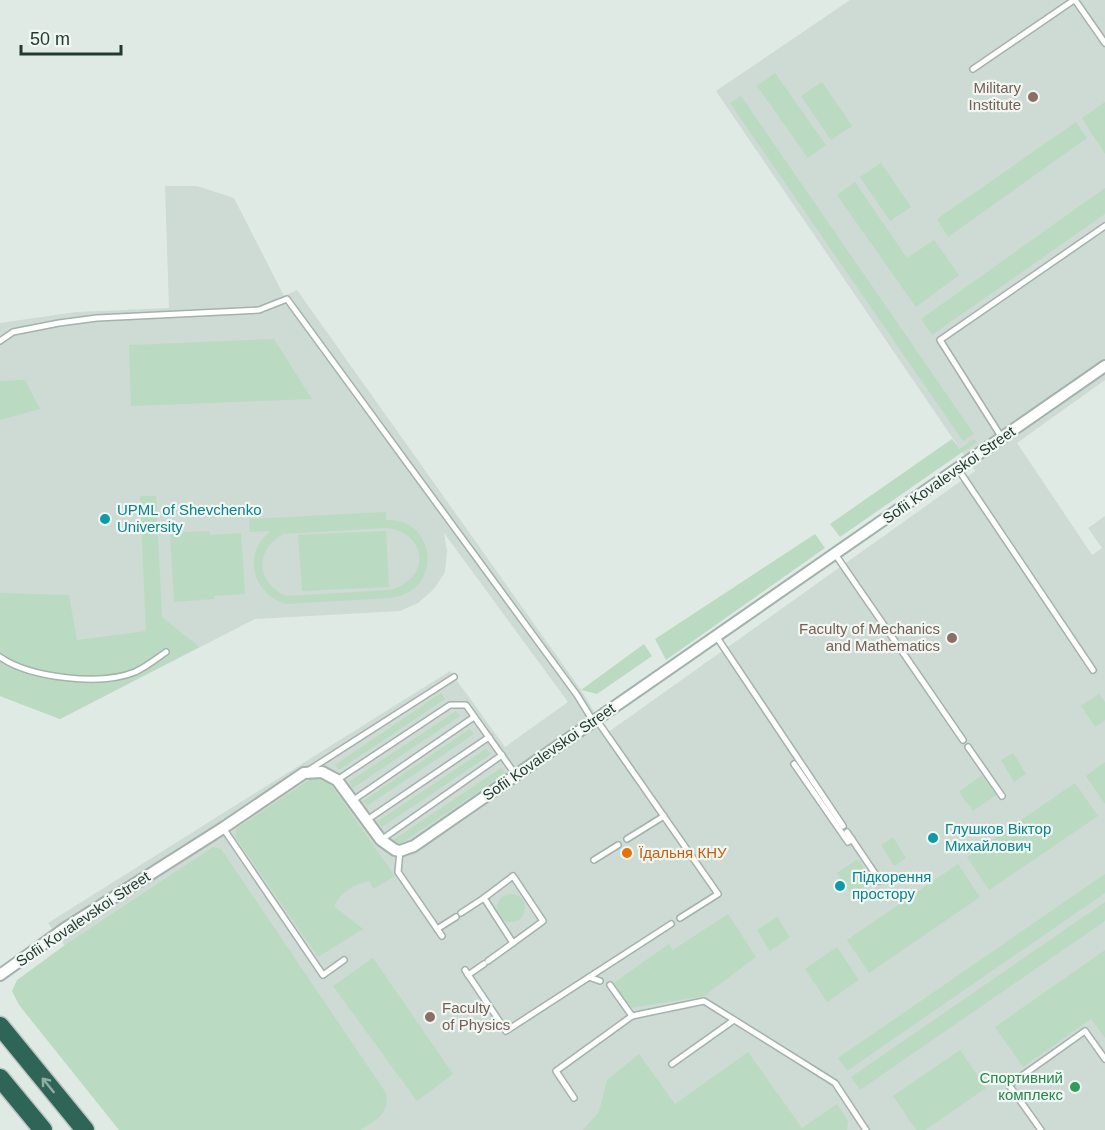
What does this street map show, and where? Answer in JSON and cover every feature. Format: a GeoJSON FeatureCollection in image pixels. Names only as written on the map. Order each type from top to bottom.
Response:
{"type":"FeatureCollection","features":[{"type":"Feature","properties":{"kind":"highway"},"geometry":{"type":"LineString","coordinates":[[0,1026],[85,1130]]}},
{"type":"Feature","properties":{"kind":"highway"},"geometry":{"type":"LineString","coordinates":[[0,1078],[43,1130]]}},
{"type":"Feature","properties":{"kind":"street","name":"Sofii Kovalevskoi Street"},"geometry":{"type":"LineString","coordinates":[[400,851],[414,846],[1105,366]]}},
{"type":"Feature","properties":{"kind":"street"},"geometry":{"type":"LineString","coordinates":[[304,774],[322,772],[337,780],[381,840],[400,851]]}},
{"type":"Feature","properties":{"kind":"street","name":"Sofii Kovalevskoi Street"},"geometry":{"type":"LineString","coordinates":[[0,975],[64,929],[304,774]]}},
{"type":"Feature","properties":{"kind":"lane"},"geometry":{"type":"LineString","coordinates":[[973,69],[1075,0],[1105,43]]}},
{"type":"Feature","properties":{"kind":"lane"},"geometry":{"type":"LineString","coordinates":[[1002,439],[940,340],[1105,226]]}},
{"type":"Feature","properties":{"kind":"lane"},"geometry":{"type":"LineString","coordinates":[[0,341],[13,332],[59,322],[259,310],[287,299],[577,695],[718,894],[680,918]]}},
{"type":"Feature","properties":{"kind":"lane"},"geometry":{"type":"LineString","coordinates":[[958,469],[1094,670]]}},
{"type":"Feature","properties":{"kind":"lane"},"geometry":{"type":"LineString","coordinates":[[835,554],[963,740]]}},
{"type":"Feature","properties":{"kind":"lane"},"geometry":{"type":"LineString","coordinates":[[716,636],[843,826]]}},
{"type":"Feature","properties":{"kind":"lane"},"geometry":{"type":"LineString","coordinates":[[0,657],[6,662],[35,673],[71,678],[113,678],[135,672],[166,652]]}},
{"type":"Feature","properties":{"kind":"lane"},"geometry":{"type":"LineString","coordinates":[[304,774],[454,677]]}},
{"type":"Feature","properties":{"kind":"lane"},"geometry":{"type":"LineString","coordinates":[[337,780],[450,705],[466,705],[516,774]]}},
{"type":"Feature","properties":{"kind":"lane"},"geometry":{"type":"LineString","coordinates":[[352,801],[474,717]]}},
{"type":"Feature","properties":{"kind":"lane"},"geometry":{"type":"LineString","coordinates":[[367,820],[489,737]]}},
{"type":"Feature","properties":{"kind":"lane"},"geometry":{"type":"LineString","coordinates":[[968,747],[1002,796]]}},
{"type":"Feature","properties":{"kind":"lane"},"geometry":{"type":"LineString","coordinates":[[381,840],[502,755]]}},
{"type":"Feature","properties":{"kind":"lane"},"geometry":{"type":"LineString","coordinates":[[794,764],[848,842],[852,839]]}},
{"type":"Feature","properties":{"kind":"lane"},"geometry":{"type":"LineString","coordinates":[[627,839],[664,816]]}},
{"type":"Feature","properties":{"kind":"lane"},"geometry":{"type":"LineString","coordinates":[[223,828],[322,975],[344,960]]}},
{"type":"Feature","properties":{"kind":"lane"},"geometry":{"type":"LineString","coordinates":[[847,832],[880,881]]}},
{"type":"Feature","properties":{"kind":"lane"},"geometry":{"type":"LineString","coordinates":[[594,860],[618,845]]}},
{"type":"Feature","properties":{"kind":"lane"},"geometry":{"type":"LineString","coordinates":[[400,851],[398,872],[442,936]]}},
{"type":"Feature","properties":{"kind":"lane"},"geometry":{"type":"LineString","coordinates":[[437,929],[513,876],[543,921],[486,962],[466,972],[506,1031],[671,924]]}},
{"type":"Feature","properties":{"kind":"lane"},"geometry":{"type":"LineString","coordinates":[[484,898],[513,943]]}},
{"type":"Feature","properties":{"kind":"lane"},"geometry":{"type":"LineString","coordinates":[[590,977],[600,981]]}},
{"type":"Feature","properties":{"kind":"lane"},"geometry":{"type":"LineString","coordinates":[[610,985],[632,1016]]}},
{"type":"Feature","properties":{"kind":"lane"},"geometry":{"type":"LineString","coordinates":[[574,1098],[556,1071],[632,1016],[704,1001],[835,1083],[866,1130]]}},
{"type":"Feature","properties":{"kind":"lane"},"geometry":{"type":"LineString","coordinates":[[672,1064],[734,1020]]}},
{"type":"Feature","properties":{"kind":"lane"},"geometry":{"type":"LineString","coordinates":[[1041,1130],[1009,1084],[1085,1031],[1105,1059]]}},
{"type":"Feature","properties":{"kind":"shaded area"},"geometry":{"type":"Polygon","coordinates":[[[850,0],[1105,0],[1105,380],[1017,443],[1092,555],[1102,548],[1088,528],[1105,516],[1105,1130],[200,1130],[48,923],[450,671],[505,747],[568,702],[444,533],[447,551],[445,572],[434,589],[418,603],[400,611],[255,619],[60,719],[0,696],[0,323],[76,312],[169,308],[165,186],[197,186],[234,198],[284,296],[297,290],[581,690],[607,733],[975,471],[716,91],[850,0]]]}},
{"type":"Feature","properties":{"kind":"green space"},"geometry":{"type":"Polygon","coordinates":[[[775,73],[826,145],[808,158],[757,86],[775,73]]]}},
{"type":"Feature","properties":{"kind":"green space"},"geometry":{"type":"Polygon","coordinates":[[[822,82],[852,126],[831,140],[801,96],[822,82]]]}},
{"type":"Feature","properties":{"kind":"green space"},"geometry":{"type":"Polygon","coordinates":[[[741,96],[974,434],[963,441],[730,103],[741,96]]]}},
{"type":"Feature","properties":{"kind":"green space"},"geometry":{"type":"Polygon","coordinates":[[[1105,102],[1105,154],[1082,118],[1105,102]]]}},
{"type":"Feature","properties":{"kind":"green space"},"geometry":{"type":"Polygon","coordinates":[[[1076,122],[1087,138],[948,237],[937,219],[1076,122]]]}},
{"type":"Feature","properties":{"kind":"green space"},"geometry":{"type":"Polygon","coordinates":[[[881,163],[911,207],[890,221],[860,177],[881,163]]]}},
{"type":"Feature","properties":{"kind":"green space"},"geometry":{"type":"Polygon","coordinates":[[[855,182],[907,258],[934,240],[959,275],[916,307],[837,195],[855,182]]]}},
{"type":"Feature","properties":{"kind":"green space"},"geometry":{"type":"Polygon","coordinates":[[[1105,188],[1105,214],[932,335],[921,319],[1105,188]]]}},
{"type":"Feature","properties":{"kind":"green space"},"geometry":{"type":"Polygon","coordinates":[[[274,339],[312,399],[131,406],[129,345],[274,339]]]}},
{"type":"Feature","properties":{"kind":"green space"},"geometry":{"type":"Polygon","coordinates":[[[25,380],[40,409],[0,420],[0,381],[25,380]]]}},
{"type":"Feature","properties":{"kind":"green space"},"geometry":{"type":"Polygon","coordinates":[[[952,439],[960,449],[974,439],[977,442],[840,537],[830,524],[952,439]]]}},
{"type":"Feature","properties":{"kind":"green space"},"geometry":{"type":"Polygon","coordinates":[[[140,496],[156,496],[162,617],[199,647],[60,719],[0,696],[0,593],[69,595],[77,640],[146,631],[140,496]]]}},
{"type":"Feature","properties":{"kind":"green space"},"geometry":{"type":"Polygon","coordinates":[[[386,512],[386,520],[404,523],[417,531],[426,548],[427,566],[419,583],[410,592],[399,596],[286,604],[266,593],[257,580],[254,565],[256,549],[270,531],[250,532],[249,519],[386,512]],[[387,528],[283,534],[267,549],[263,557],[264,575],[276,590],[286,596],[390,590],[403,585],[413,577],[418,567],[417,547],[411,538],[387,528]]]}},
{"type":"Feature","properties":{"kind":"green space"},"geometry":{"type":"Polygon","coordinates":[[[209,531],[210,535],[241,533],[245,594],[174,602],[170,533],[209,531]]]}},
{"type":"Feature","properties":{"kind":"green space"},"geometry":{"type":"Polygon","coordinates":[[[386,531],[389,587],[302,591],[298,535],[386,531]]]}},
{"type":"Feature","properties":{"kind":"green space"},"geometry":{"type":"Polygon","coordinates":[[[815,534],[825,548],[666,660],[655,639],[815,534]]]}},
{"type":"Feature","properties":{"kind":"green space"},"geometry":{"type":"Polygon","coordinates":[[[644,644],[652,656],[597,694],[581,690],[644,644]]]}},
{"type":"Feature","properties":{"kind":"green space"},"geometry":{"type":"Polygon","coordinates":[[[441,693],[445,699],[339,770],[335,765],[441,693]]]}},
{"type":"Feature","properties":{"kind":"green space"},"geometry":{"type":"Polygon","coordinates":[[[1099,694],[1105,702],[1105,720],[1095,727],[1081,706],[1099,694]]]}},
{"type":"Feature","properties":{"kind":"green space"},"geometry":{"type":"Polygon","coordinates":[[[456,711],[460,716],[353,788],[349,782],[456,711]]]}},
{"type":"Feature","properties":{"kind":"green space"},"geometry":{"type":"Polygon","coordinates":[[[470,729],[474,734],[367,806],[363,801],[470,729]]]}},
{"type":"Feature","properties":{"kind":"green space"},"geometry":{"type":"Polygon","coordinates":[[[486,749],[491,754],[382,827],[378,821],[486,749]]]}},
{"type":"Feature","properties":{"kind":"green space"},"geometry":{"type":"Polygon","coordinates":[[[1013,753],[1026,774],[1014,782],[1001,760],[1013,753]]]}},
{"type":"Feature","properties":{"kind":"green space"},"geometry":{"type":"Polygon","coordinates":[[[1105,762],[1105,804],[1086,776],[1105,762]]]}},
{"type":"Feature","properties":{"kind":"green space"},"geometry":{"type":"Polygon","coordinates":[[[501,768],[506,773],[397,846],[393,840],[501,768]]]}},
{"type":"Feature","properties":{"kind":"green space"},"geometry":{"type":"Polygon","coordinates":[[[982,775],[996,795],[973,811],[959,792],[982,775]]]}},
{"type":"Feature","properties":{"kind":"green space"},"geometry":{"type":"Polygon","coordinates":[[[312,778],[329,782],[395,876],[373,889],[370,881],[358,884],[341,897],[334,906],[363,929],[318,957],[235,837],[237,828],[312,778]]]}},
{"type":"Feature","properties":{"kind":"green space"},"geometry":{"type":"Polygon","coordinates":[[[1075,783],[1098,816],[989,890],[967,857],[1075,783]]]}},
{"type":"Feature","properties":{"kind":"green space"},"geometry":{"type":"Polygon","coordinates":[[[893,837],[906,858],[894,866],[881,845],[893,837]]]}},
{"type":"Feature","properties":{"kind":"green space"},"geometry":{"type":"Polygon","coordinates":[[[213,847],[221,849],[386,1093],[384,1112],[360,1130],[119,1130],[19,1005],[12,991],[17,980],[65,945],[213,847]]]}},
{"type":"Feature","properties":{"kind":"green space"},"geometry":{"type":"Polygon","coordinates":[[[858,859],[873,881],[852,895],[837,873],[858,859]]]}},
{"type":"Feature","properties":{"kind":"green space"},"geometry":{"type":"Polygon","coordinates":[[[958,864],[980,897],[869,973],[847,940],[958,864]]]}},
{"type":"Feature","properties":{"kind":"green space"},"geometry":{"type":"Polygon","coordinates":[[[1105,874],[1105,893],[847,1071],[838,1058],[1105,874]]]}},
{"type":"Feature","properties":{"kind":"green space"},"geometry":{"type":"Polygon","coordinates":[[[511,894],[521,898],[525,908],[521,918],[511,922],[501,918],[497,908],[501,898],[511,894]]]}},
{"type":"Feature","properties":{"kind":"green space"},"geometry":{"type":"Polygon","coordinates":[[[1105,902],[1105,921],[860,1090],[851,1077],[1105,902]]]}},
{"type":"Feature","properties":{"kind":"green space"},"geometry":{"type":"Polygon","coordinates":[[[728,914],[756,957],[704,996],[631,1008],[612,984],[669,944],[673,950],[728,914]]]}},
{"type":"Feature","properties":{"kind":"green space"},"geometry":{"type":"Polygon","coordinates":[[[777,917],[790,937],[770,951],[757,930],[777,917]]]}},
{"type":"Feature","properties":{"kind":"green space"},"geometry":{"type":"Polygon","coordinates":[[[837,947],[859,980],[827,1002],[805,969],[837,947]]]}},
{"type":"Feature","properties":{"kind":"green space"},"geometry":{"type":"Polygon","coordinates":[[[1105,950],[1105,1038],[1091,1019],[1023,1067],[995,1027],[1105,950]]]}},
{"type":"Feature","properties":{"kind":"green space"},"geometry":{"type":"Polygon","coordinates":[[[373,958],[453,1074],[417,1101],[333,986],[373,958]]]}},
{"type":"Feature","properties":{"kind":"green space"},"geometry":{"type":"Polygon","coordinates":[[[960,1050],[986,1088],[925,1130],[916,1130],[893,1096],[960,1050]]]}},
{"type":"Feature","properties":{"kind":"green space"},"geometry":{"type":"Polygon","coordinates":[[[748,1052],[802,1128],[837,1104],[848,1121],[847,1130],[583,1130],[599,1112],[607,1080],[639,1054],[675,1104],[748,1052]]]}},
{"type":"Feature","properties":{"kind":"place","name":"Military Institute"},"geometry":{"type":"Point","coordinates":[1033,97]}},
{"type":"Feature","properties":{"kind":"place","name":"UPML of Shevchenko University"},"geometry":{"type":"Point","coordinates":[105,519]}},
{"type":"Feature","properties":{"kind":"place","name":"Faculty of Mechanics and Mathematics"},"geometry":{"type":"Point","coordinates":[952,638]}},
{"type":"Feature","properties":{"kind":"place","name":"Глушков Віктор Михайлович"},"geometry":{"type":"Point","coordinates":[933,838]}},
{"type":"Feature","properties":{"kind":"place","name":"Їдальня КНУ"},"geometry":{"type":"Point","coordinates":[627,853]}},
{"type":"Feature","properties":{"kind":"place","name":"Підкорення простору"},"geometry":{"type":"Point","coordinates":[840,886]}},
{"type":"Feature","properties":{"kind":"place","name":"Faculty of Physics"},"geometry":{"type":"Point","coordinates":[430,1017]}},
{"type":"Feature","properties":{"kind":"place","name":"Спортивний комплекс"},"geometry":{"type":"Point","coordinates":[1075,1087]}}]}
